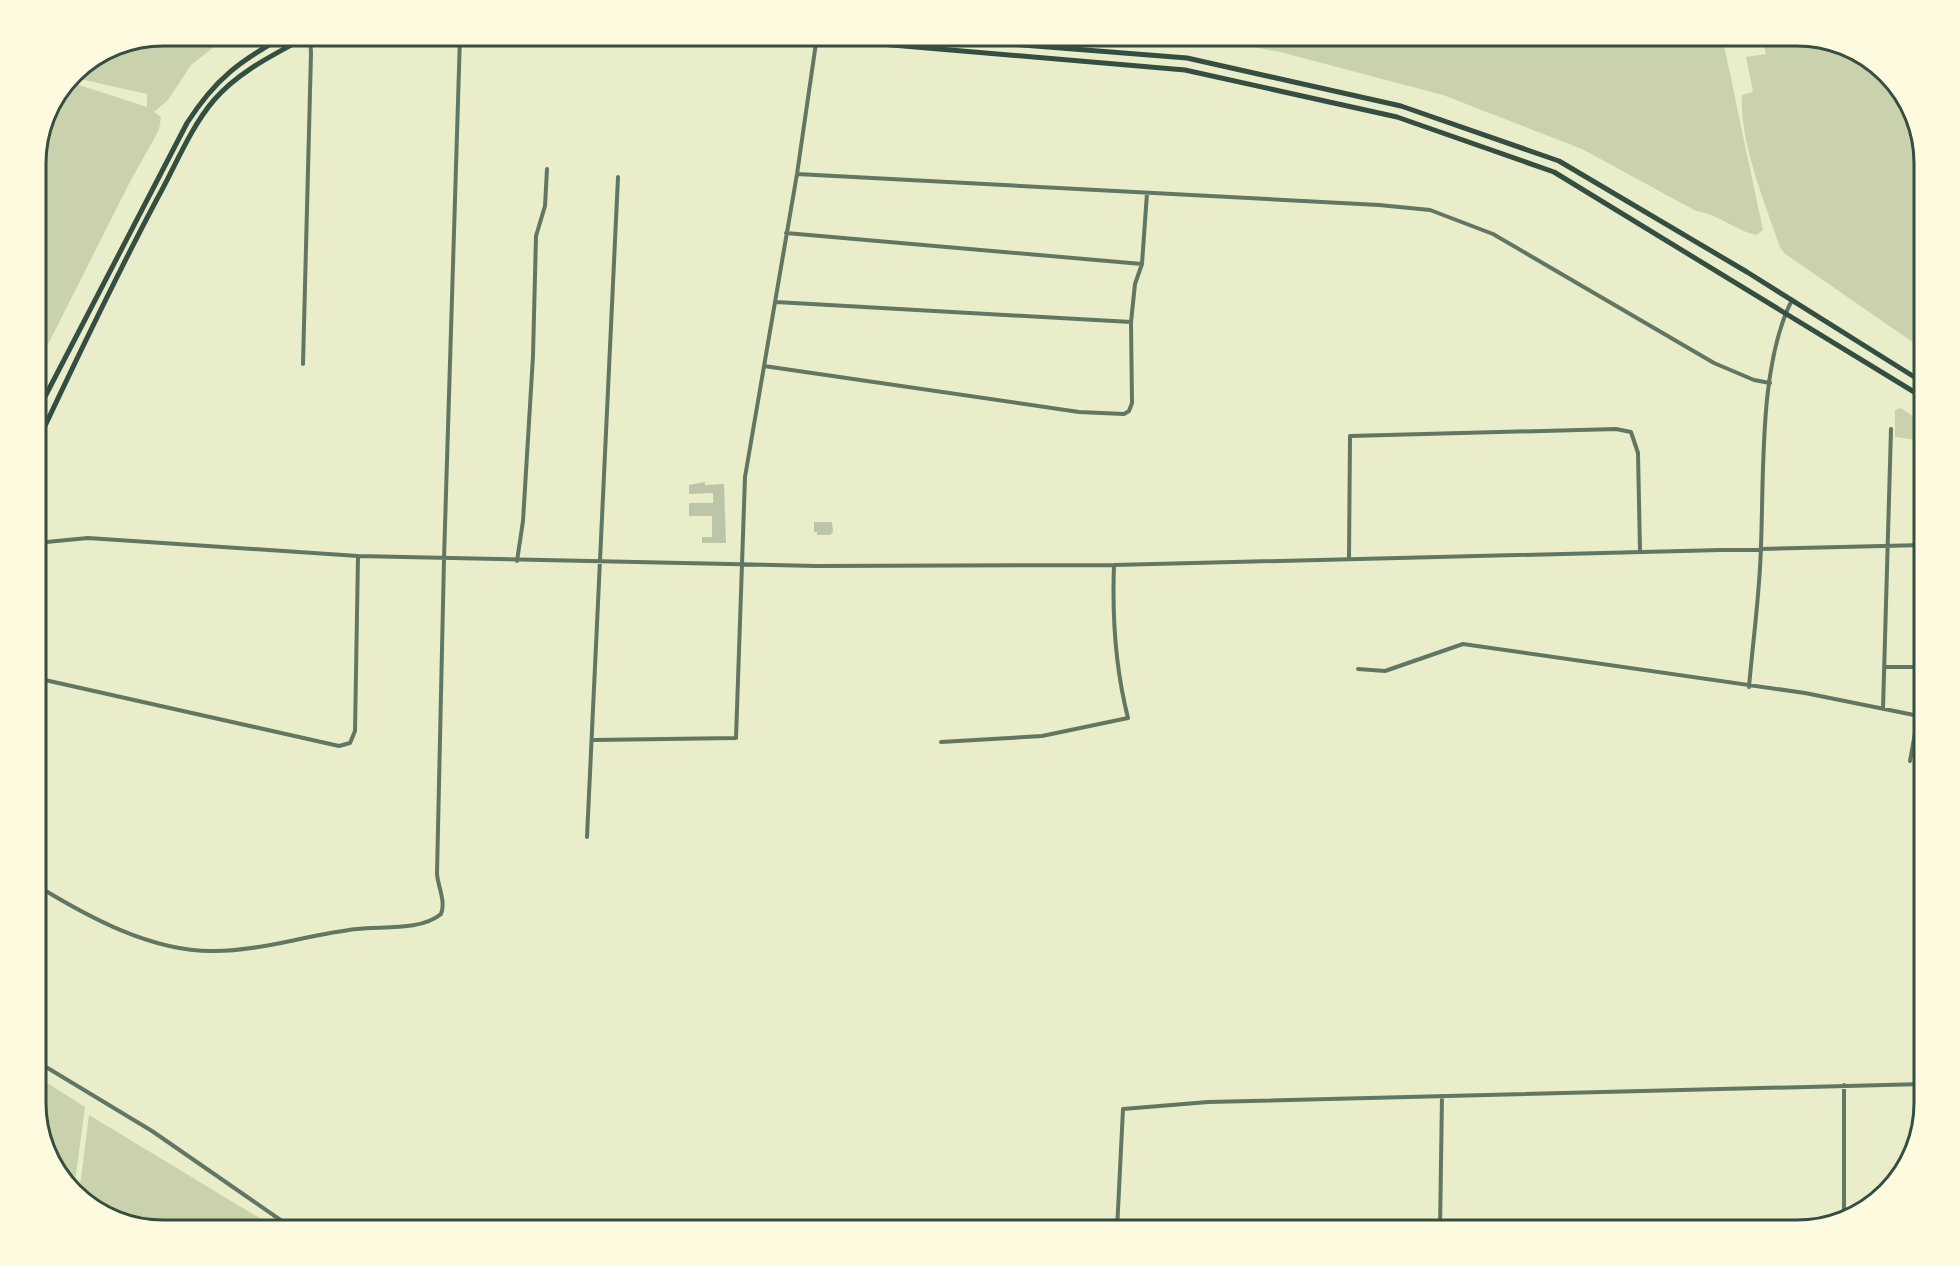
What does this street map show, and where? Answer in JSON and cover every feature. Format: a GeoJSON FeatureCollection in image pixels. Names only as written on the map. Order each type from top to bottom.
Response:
{"type":"FeatureCollection","features":[{"type":"Feature","properties":{"kind":"main road"},"geometry":{"type":"LineString","coordinates":[[1041,46],[1187,58],[1401,106],[1559,161],[1792,300],[1914,377]]}},
{"type":"Feature","properties":{"kind":"main road"},"geometry":{"type":"LineString","coordinates":[[47,392],[199,104],[222,76],[267,47]]}},
{"type":"Feature","properties":{"kind":"main road"},"geometry":{"type":"LineString","coordinates":[[47,422],[106,295],[201,119],[213,101],[231,84],[269,57],[288,47]]}},
{"type":"Feature","properties":{"kind":"main road"},"geometry":{"type":"LineString","coordinates":[[915,47],[1185,70],[1397,117],[1554,172],[1914,392]]}},
{"type":"Feature","properties":{"kind":"street"},"geometry":{"type":"LineString","coordinates":[[303,364],[310,47]]}},
{"type":"Feature","properties":{"kind":"street"},"geometry":{"type":"LineString","coordinates":[[47,891],[94,917],[143,938],[197,951],[233,950],[337,931],[423,923],[441,914],[444,903],[438,889],[437,874],[460,47]]}},
{"type":"Feature","properties":{"kind":"street"},"geometry":{"type":"LineString","coordinates":[[592,740],[735,738],[745,477],[776,302],[816,47]]}},
{"type":"Feature","properties":{"kind":"street"},"geometry":{"type":"LineString","coordinates":[[517,561],[523,521],[532,380],[536,236],[544,206],[547,169]]}},
{"type":"Feature","properties":{"kind":"street"},"geometry":{"type":"LineString","coordinates":[[797,174],[1379,205],[1449,215],[1510,244],[1714,363],[1754,380],[1770,383]]}},
{"type":"Feature","properties":{"kind":"street"},"geometry":{"type":"LineString","coordinates":[[587,837],[602,564],[618,177]]}},
{"type":"Feature","properties":{"kind":"street"},"geometry":{"type":"LineString","coordinates":[[764,366],[1101,415],[1129,411],[1132,403],[1131,322],[1136,284],[1142,264],[1148,193]]}},
{"type":"Feature","properties":{"kind":"street"},"geometry":{"type":"LineString","coordinates":[[786,233],[1142,264]]}},
{"type":"Feature","properties":{"kind":"street"},"geometry":{"type":"LineString","coordinates":[[1749,687],[1761,548],[1770,383],[1786,312],[1792,300]]}},
{"type":"Feature","properties":{"kind":"street"},"geometry":{"type":"LineString","coordinates":[[776,302],[1131,322]]}},
{"type":"Feature","properties":{"kind":"street"},"geometry":{"type":"LineString","coordinates":[[1349,558],[1350,436],[1616,429],[1631,432],[1638,453],[1640,551]]}},
{"type":"Feature","properties":{"kind":"street"},"geometry":{"type":"LineString","coordinates":[[1882,709],[1891,429]]}},
{"type":"Feature","properties":{"kind":"street"},"geometry":{"type":"LineString","coordinates":[[47,542],[88,538],[358,556],[602,564],[741,565],[1114,565],[1914,545]]}},
{"type":"Feature","properties":{"kind":"street"},"geometry":{"type":"LineString","coordinates":[[47,680],[339,746],[350,743],[355,731],[358,556]]}},
{"type":"Feature","properties":{"kind":"street"},"geometry":{"type":"LineString","coordinates":[[941,742],[1042,735],[1128,718],[1120,690],[1113,635],[1114,565]]}},
{"type":"Feature","properties":{"kind":"street"},"geometry":{"type":"LineString","coordinates":[[1358,669],[1385,671],[1462,644],[1749,687],[1805,693],[1914,715]]}},
{"type":"Feature","properties":{"kind":"street"},"geometry":{"type":"LineString","coordinates":[[1884,667],[1914,667]]}},
{"type":"Feature","properties":{"kind":"street"},"geometry":{"type":"LineString","coordinates":[[1910,761],[1914,738]]}},
{"type":"Feature","properties":{"kind":"street"},"geometry":{"type":"LineString","coordinates":[[47,1068],[152,1131],[281,1220]]}},
{"type":"Feature","properties":{"kind":"street"},"geometry":{"type":"LineString","coordinates":[[1117,1220],[1123,1109],[1208,1102],[1914,1084]]}},
{"type":"Feature","properties":{"kind":"street"},"geometry":{"type":"LineString","coordinates":[[1844,1085],[1844,1209]]}},
{"type":"Feature","properties":{"kind":"street"},"geometry":{"type":"LineString","coordinates":[[1440,1220],[1442,1096]]}},
{"type":"Feature","properties":{"kind":"green space"},"geometry":{"type":"Polygon","coordinates":[[[1248,46],[1724,46],[1763,230],[1756,235],[1741,230],[1712,215],[1696,211],[1582,149],[1443,95],[1280,52],[1248,46]]]}},
{"type":"Feature","properties":{"kind":"green space"},"geometry":{"type":"Polygon","coordinates":[[[1764,46],[1796,46],[1827,50],[1848,59],[1861,66],[1884,86],[1901,112],[1911,141],[1914,164],[1914,343],[1784,253],[1780,247],[1754,172],[1742,113],[1742,95],[1753,92],[1746,57],[1766,54],[1764,46]]]}},
{"type":"Feature","properties":{"kind":"green space"},"geometry":{"type":"Polygon","coordinates":[[[156,47],[214,47],[191,65],[168,100],[154,112],[161,117],[159,130],[132,178],[47,346],[47,156],[50,133],[55,119],[78,84],[147,107],[147,94],[82,80],[105,62],[133,50],[156,47]]]}},
{"type":"Feature","properties":{"kind":"green space"},"geometry":{"type":"Polygon","coordinates":[[[1901,408],[1914,417],[1914,440],[1895,437],[1895,410],[1901,408]]]}},
{"type":"Feature","properties":{"kind":"green space"},"geometry":{"type":"Polygon","coordinates":[[[47,1083],[85,1107],[75,1179],[62,1161],[50,1133],[47,1083]]]}},
{"type":"Feature","properties":{"kind":"green space"},"geometry":{"type":"Polygon","coordinates":[[[89,1115],[262,1220],[164,1220],[141,1217],[126,1213],[99,1200],[80,1184],[89,1115]]]}},
{"type":"Feature","properties":{"kind":"building"},"geometry":{"type":"Polygon","coordinates":[[[705,482],[705,485],[724,484],[726,543],[702,543],[702,537],[712,537],[712,516],[689,516],[689,503],[713,503],[713,493],[689,494],[689,485],[705,482]]]}},
{"type":"Feature","properties":{"kind":"building"},"geometry":{"type":"Polygon","coordinates":[[[814,522],[832,522],[833,532],[830,535],[817,535],[817,532],[814,532],[814,522]]]}}]}
